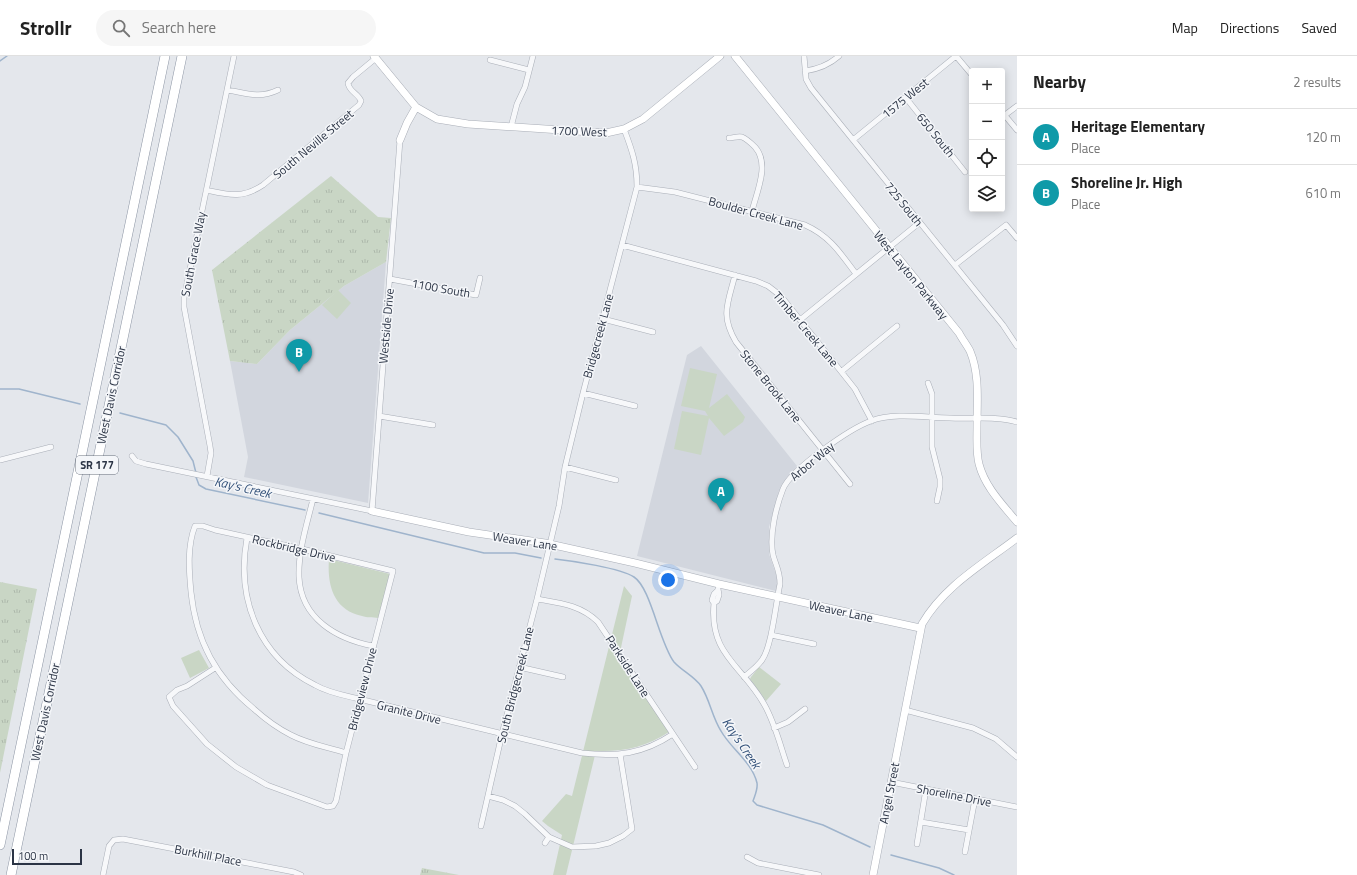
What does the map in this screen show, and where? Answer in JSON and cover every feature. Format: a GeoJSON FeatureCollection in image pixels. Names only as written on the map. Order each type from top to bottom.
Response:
{"type":"FeatureCollection","features":[{"type":"Feature","properties":{"kind":"highway","name":"West Davis Corridor"},"geometry":{"type":"LineString","coordinates":[[0,845],[165,56]]}},
{"type":"Feature","properties":{"kind":"highway","name":"West Davis Corridor"},"geometry":{"type":"LineString","coordinates":[[11,875],[182,56]]}},
{"type":"Feature","properties":{"kind":"street","name":"South Grace Way"},"geometry":{"type":"LineString","coordinates":[[204,475],[210,453],[210,446],[196,377],[184,298],[234,56]]}},
{"type":"Feature","properties":{"kind":"street"},"geometry":{"type":"LineString","coordinates":[[511,127],[517,104],[525,87],[533,56]]}},
{"type":"Feature","properties":{"kind":"street","name":"1700 West"},"geometry":{"type":"LineString","coordinates":[[416,107],[437,119],[448,121],[511,127],[606,133],[624,129],[643,119],[720,56]]}},
{"type":"Feature","properties":{"kind":"street","name":"West Layton Parkway"},"geometry":{"type":"LineString","coordinates":[[734,56],[959,333],[969,350],[975,366],[977,382],[976,448],[979,463],[984,478],[994,495],[1017,522]]}},
{"type":"Feature","properties":{"kind":"street","name":"725 South"},"geometry":{"type":"LineString","coordinates":[[804,56],[806,79],[811,88],[1003,325],[1017,346]]}},
{"type":"Feature","properties":{"kind":"street"},"geometry":{"type":"LineString","coordinates":[[805,71],[817,69],[839,56]]}},
{"type":"Feature","properties":{"kind":"street"},"geometry":{"type":"LineString","coordinates":[[956,56],[969,71]]}},
{"type":"Feature","properties":{"kind":"street","name":"1575 West"},"geometry":{"type":"LineString","coordinates":[[853,140],[956,56]]}},
{"type":"Feature","properties":{"kind":"street"},"geometry":{"type":"LineString","coordinates":[[375,57],[416,107],[400,140]]}},
{"type":"Feature","properties":{"kind":"street","name":"South Neville Street"},"geometry":{"type":"LineString","coordinates":[[206,190],[233,195],[246,194],[263,185],[359,105],[361,101],[351,90],[348,83],[353,76],[375,57]]}},
{"type":"Feature","properties":{"kind":"street"},"geometry":{"type":"LineString","coordinates":[[490,60],[529,70]]}},
{"type":"Feature","properties":{"kind":"street"},"geometry":{"type":"LineString","coordinates":[[227,90],[257,95],[268,94],[278,90]]}},
{"type":"Feature","properties":{"kind":"street","name":"650 South"},"geometry":{"type":"LineString","coordinates":[[906,98],[966,172]]}},
{"type":"Feature","properties":{"kind":"street"},"geometry":{"type":"LineString","coordinates":[[1005,113],[1017,106]]}},
{"type":"Feature","properties":{"kind":"street"},"geometry":{"type":"LineString","coordinates":[[1005,115],[1017,130]]}},
{"type":"Feature","properties":{"kind":"street","name":"Bridgecreek Lane"},"geometry":{"type":"LineString","coordinates":[[550,544],[559,506],[565,467],[637,186],[637,170],[634,156],[624,129]]}},
{"type":"Feature","properties":{"kind":"street"},"geometry":{"type":"LineString","coordinates":[[729,138],[742,137],[751,142],[757,149],[761,158],[763,166],[762,172],[752,210]]}},
{"type":"Feature","properties":{"kind":"street","name":"Westside Drive"},"geometry":{"type":"LineString","coordinates":[[372,511],[400,140]]}},
{"type":"Feature","properties":{"kind":"street","name":"Boulder Creek Lane"},"geometry":{"type":"LineString","coordinates":[[637,186],[675,192],[752,210],[805,225],[817,230],[829,240],[856,274]]}},
{"type":"Feature","properties":{"kind":"street"},"geometry":{"type":"LineString","coordinates":[[800,320],[920,223]]}},
{"type":"Feature","properties":{"kind":"street"},"geometry":{"type":"LineString","coordinates":[[955,265],[1006,225],[1017,238]]}},
{"type":"Feature","properties":{"kind":"street","name":"Timber Creek Lane"},"geometry":{"type":"LineString","coordinates":[[622,245],[735,275],[768,286],[781,296],[842,371],[860,397],[872,421]]}},
{"type":"Feature","properties":{"kind":"street","name":"Stone Brook Lane"},"geometry":{"type":"LineString","coordinates":[[735,275],[726,318],[730,331],[736,342],[850,484]]}},
{"type":"Feature","properties":{"kind":"street","name":"1100 South"},"geometry":{"type":"LineString","coordinates":[[390,279],[476,295],[480,278]]}},
{"type":"Feature","properties":{"kind":"street"},"geometry":{"type":"LineString","coordinates":[[603,319],[653,332]]}},
{"type":"Feature","properties":{"kind":"street"},"geometry":{"type":"LineString","coordinates":[[842,371],[897,326]]}},
{"type":"Feature","properties":{"kind":"street"},"geometry":{"type":"LineString","coordinates":[[928,383],[932,394],[932,447],[940,479],[937,501]]}},
{"type":"Feature","properties":{"kind":"street"},"geometry":{"type":"LineString","coordinates":[[583,393],[635,406]]}},
{"type":"Feature","properties":{"kind":"street"},"geometry":{"type":"LineString","coordinates":[[379,416],[433,425]]}},
{"type":"Feature","properties":{"kind":"street","name":"Arbor Way"},"geometry":{"type":"LineString","coordinates":[[744,677],[763,659],[768,648],[771,635],[780,584],[780,574],[774,556],[772,532],[780,498],[788,481],[823,450],[847,433],[872,421],[897,417],[1010,420],[1017,422]]}},
{"type":"Feature","properties":{"kind":"street"},"geometry":{"type":"LineString","coordinates":[[0,460],[51,447]]}},
{"type":"Feature","properties":{"kind":"street","name":"Weaver Lane"},"geometry":{"type":"LineString","coordinates":[[132,456],[136,461],[469,532],[550,544],[639,563],[718,588],[778,598],[920,628]]}},
{"type":"Feature","properties":{"kind":"street"},"geometry":{"type":"LineString","coordinates":[[565,467],[616,480]]}},
{"type":"Feature","properties":{"kind":"street"},"geometry":{"type":"LineString","coordinates":[[312,499],[302,549],[299,577],[304,597],[314,615],[324,625],[338,635],[373,646]]}},
{"type":"Feature","properties":{"kind":"street","name":"Rockbridge Drive"},"geometry":{"type":"LineString","coordinates":[[215,668],[205,648],[197,625],[192,602],[190,546],[195,526],[203,526],[248,538],[302,549],[393,572]]}},
{"type":"Feature","properties":{"kind":"street","name":"Granite Drive"},"geometry":{"type":"LineString","coordinates":[[248,538],[244,579],[251,614],[258,631],[284,665],[298,675],[322,688],[360,700],[582,753],[602,755],[620,754],[640,750],[658,743],[673,734]]}},
{"type":"Feature","properties":{"kind":"street","name":"Angel Street"},"geometry":{"type":"LineString","coordinates":[[873,875],[920,628],[930,610],[944,594],[1017,538]]}},
{"type":"Feature","properties":{"kind":"street","name":"South Bridgecreek Lane"},"geometry":{"type":"LineString","coordinates":[[481,826],[502,734],[550,544]]}},
{"type":"Feature","properties":{"kind":"street","name":"Bridgeview Drive"},"geometry":{"type":"LineString","coordinates":[[215,668],[187,686],[177,690],[169,697],[173,706],[207,744],[236,767],[267,785],[327,807],[333,806],[336,801],[346,753],[393,572]]}},
{"type":"Feature","properties":{"kind":"street"},"geometry":{"type":"LineString","coordinates":[[718,588],[718,601],[714,603],[713,615],[714,627],[718,642],[724,653],[744,677],[769,713],[787,765]]}},
{"type":"Feature","properties":{"kind":"street","name":"Parkside Lane"},"geometry":{"type":"LineString","coordinates":[[537,599],[571,605],[590,615],[598,622],[695,767]]}},
{"type":"Feature","properties":{"kind":"street"},"geometry":{"type":"LineString","coordinates":[[771,635],[814,644]]}},
{"type":"Feature","properties":{"kind":"street"},"geometry":{"type":"LineString","coordinates":[[519,667],[563,677]]}},
{"type":"Feature","properties":{"kind":"street"},"geometry":{"type":"LineString","coordinates":[[215,668],[229,686],[246,703],[268,721],[291,735],[318,746],[346,753]]}},
{"type":"Feature","properties":{"kind":"street"},"geometry":{"type":"LineString","coordinates":[[774,728],[788,722],[805,709]]}},
{"type":"Feature","properties":{"kind":"street"},"geometry":{"type":"LineString","coordinates":[[905,710],[973,728],[996,739],[1017,757]]}},
{"type":"Feature","properties":{"kind":"street"},"geometry":{"type":"LineString","coordinates":[[488,796],[503,800],[515,806],[549,838],[572,847],[596,846],[609,843],[632,829],[620,754]]}},
{"type":"Feature","properties":{"kind":"street","name":"Shoreline Drive"},"geometry":{"type":"LineString","coordinates":[[891,782],[1017,807]]}},
{"type":"Feature","properties":{"kind":"street"},"geometry":{"type":"LineString","coordinates":[[917,844],[926,789]]}},
{"type":"Feature","properties":{"kind":"street"},"geometry":{"type":"LineString","coordinates":[[965,852],[975,799]]}},
{"type":"Feature","properties":{"kind":"street"},"geometry":{"type":"LineString","coordinates":[[921,822],[969,830]]}},
{"type":"Feature","properties":{"kind":"street","name":"Burkhill Place"},"geometry":{"type":"LineString","coordinates":[[103,875],[108,846],[114,840],[123,838],[294,872],[301,875]]}},
{"type":"Feature","properties":{"kind":"street"},"geometry":{"type":"LineString","coordinates":[[545,843],[549,838]]}},
{"type":"Feature","properties":{"kind":"street"},"geometry":{"type":"LineString","coordinates":[[747,857],[758,863],[819,875]]}},
{"type":"Feature","properties":{"kind":"shaded area"},"geometry":{"type":"Polygon","coordinates":[[[386,262],[368,503],[244,477],[248,457],[230,361],[257,364],[290,330],[344,286],[386,262]]]}},
{"type":"Feature","properties":{"kind":"shaded area"},"geometry":{"type":"Polygon","coordinates":[[[701,346],[797,466],[779,491],[769,527],[769,554],[778,580],[776,591],[637,556],[687,355],[701,346]]]}},
{"type":"Feature","properties":{"kind":"green space"},"geometry":{"type":"Polygon","coordinates":[[[331,176],[378,217],[391,218],[386,262],[344,286],[290,330],[257,364],[230,361],[212,270],[331,176]]]}},
{"type":"Feature","properties":{"kind":"green space"},"geometry":{"type":"Polygon","coordinates":[[[338,290],[351,303],[337,319],[322,305],[338,290]]]}},
{"type":"Feature","properties":{"kind":"green space"},"geometry":{"type":"Polygon","coordinates":[[[690,368],[717,374],[709,408],[727,394],[745,417],[743,422],[724,436],[709,418],[701,455],[674,449],[682,411],[708,416],[705,411],[681,406],[690,368]]]}},
{"type":"Feature","properties":{"kind":"green space"},"geometry":{"type":"Polygon","coordinates":[[[329,559],[390,574],[378,618],[366,617],[352,613],[338,602],[334,595],[329,578],[329,559]]]}},
{"type":"Feature","properties":{"kind":"green space"},"geometry":{"type":"Polygon","coordinates":[[[0,582],[37,589],[0,773],[0,582]]]}},
{"type":"Feature","properties":{"kind":"green space"},"geometry":{"type":"Polygon","coordinates":[[[624,586],[632,596],[619,657],[669,732],[634,748],[616,751],[596,751],[566,875],[553,875],[562,835],[542,821],[566,794],[572,796],[624,586]]]}},
{"type":"Feature","properties":{"kind":"green space"},"geometry":{"type":"Polygon","coordinates":[[[199,650],[209,668],[190,678],[181,658],[199,650]]]}},
{"type":"Feature","properties":{"kind":"green space"},"geometry":{"type":"Polygon","coordinates":[[[759,667],[781,684],[766,701],[750,679],[759,667]]]}},
{"type":"Feature","properties":{"kind":"green space"},"geometry":{"type":"Polygon","coordinates":[[[422,868],[459,875],[420,875],[422,868]]]}},
{"type":"Feature","properties":{"kind":"waterway"},"geometry":{"type":"LineString","coordinates":[[0,61],[7,56]]}},
{"type":"Feature","properties":{"kind":"waterway","name":"Kay's Creek"},"geometry":{"type":"LineString","coordinates":[[0,389],[19,389],[80,404]]}},
{"type":"Feature","properties":{"kind":"waterway","name":"Kay's Creek"},"geometry":{"type":"LineString","coordinates":[[120,413],[166,425],[178,437],[193,461],[196,473]]}},
{"type":"Feature","properties":{"kind":"waterway","name":"Kay's Creek"},"geometry":{"type":"LineString","coordinates":[[196,477],[199,485],[206,489],[305,510]]}},
{"type":"Feature","properties":{"kind":"waterway","name":"Kay's Creek"},"geometry":{"type":"LineString","coordinates":[[319,513],[484,553],[515,553],[541,558]]}},
{"type":"Feature","properties":{"kind":"waterway","name":"Kay's Creek"},"geometry":{"type":"LineString","coordinates":[[555,559],[608,568],[634,577],[640,583],[650,603],[664,642],[674,662],[695,679],[701,686],[707,697],[715,720],[725,738],[751,769],[757,783],[753,801],[757,805],[823,825],[870,847]]}},
{"type":"Feature","properties":{"kind":"waterway","name":"Kay's Creek"},"geometry":{"type":"LineString","coordinates":[[891,855],[939,868],[954,875]]}},
{"type":"Feature","properties":{"kind":"place","name":"Shoreline Jr. High"},"geometry":{"type":"Point","coordinates":[299,372]}},
{"type":"Feature","properties":{"kind":"place","name":"Heritage Elementary"},"geometry":{"type":"Point","coordinates":[721,511]}}]}
